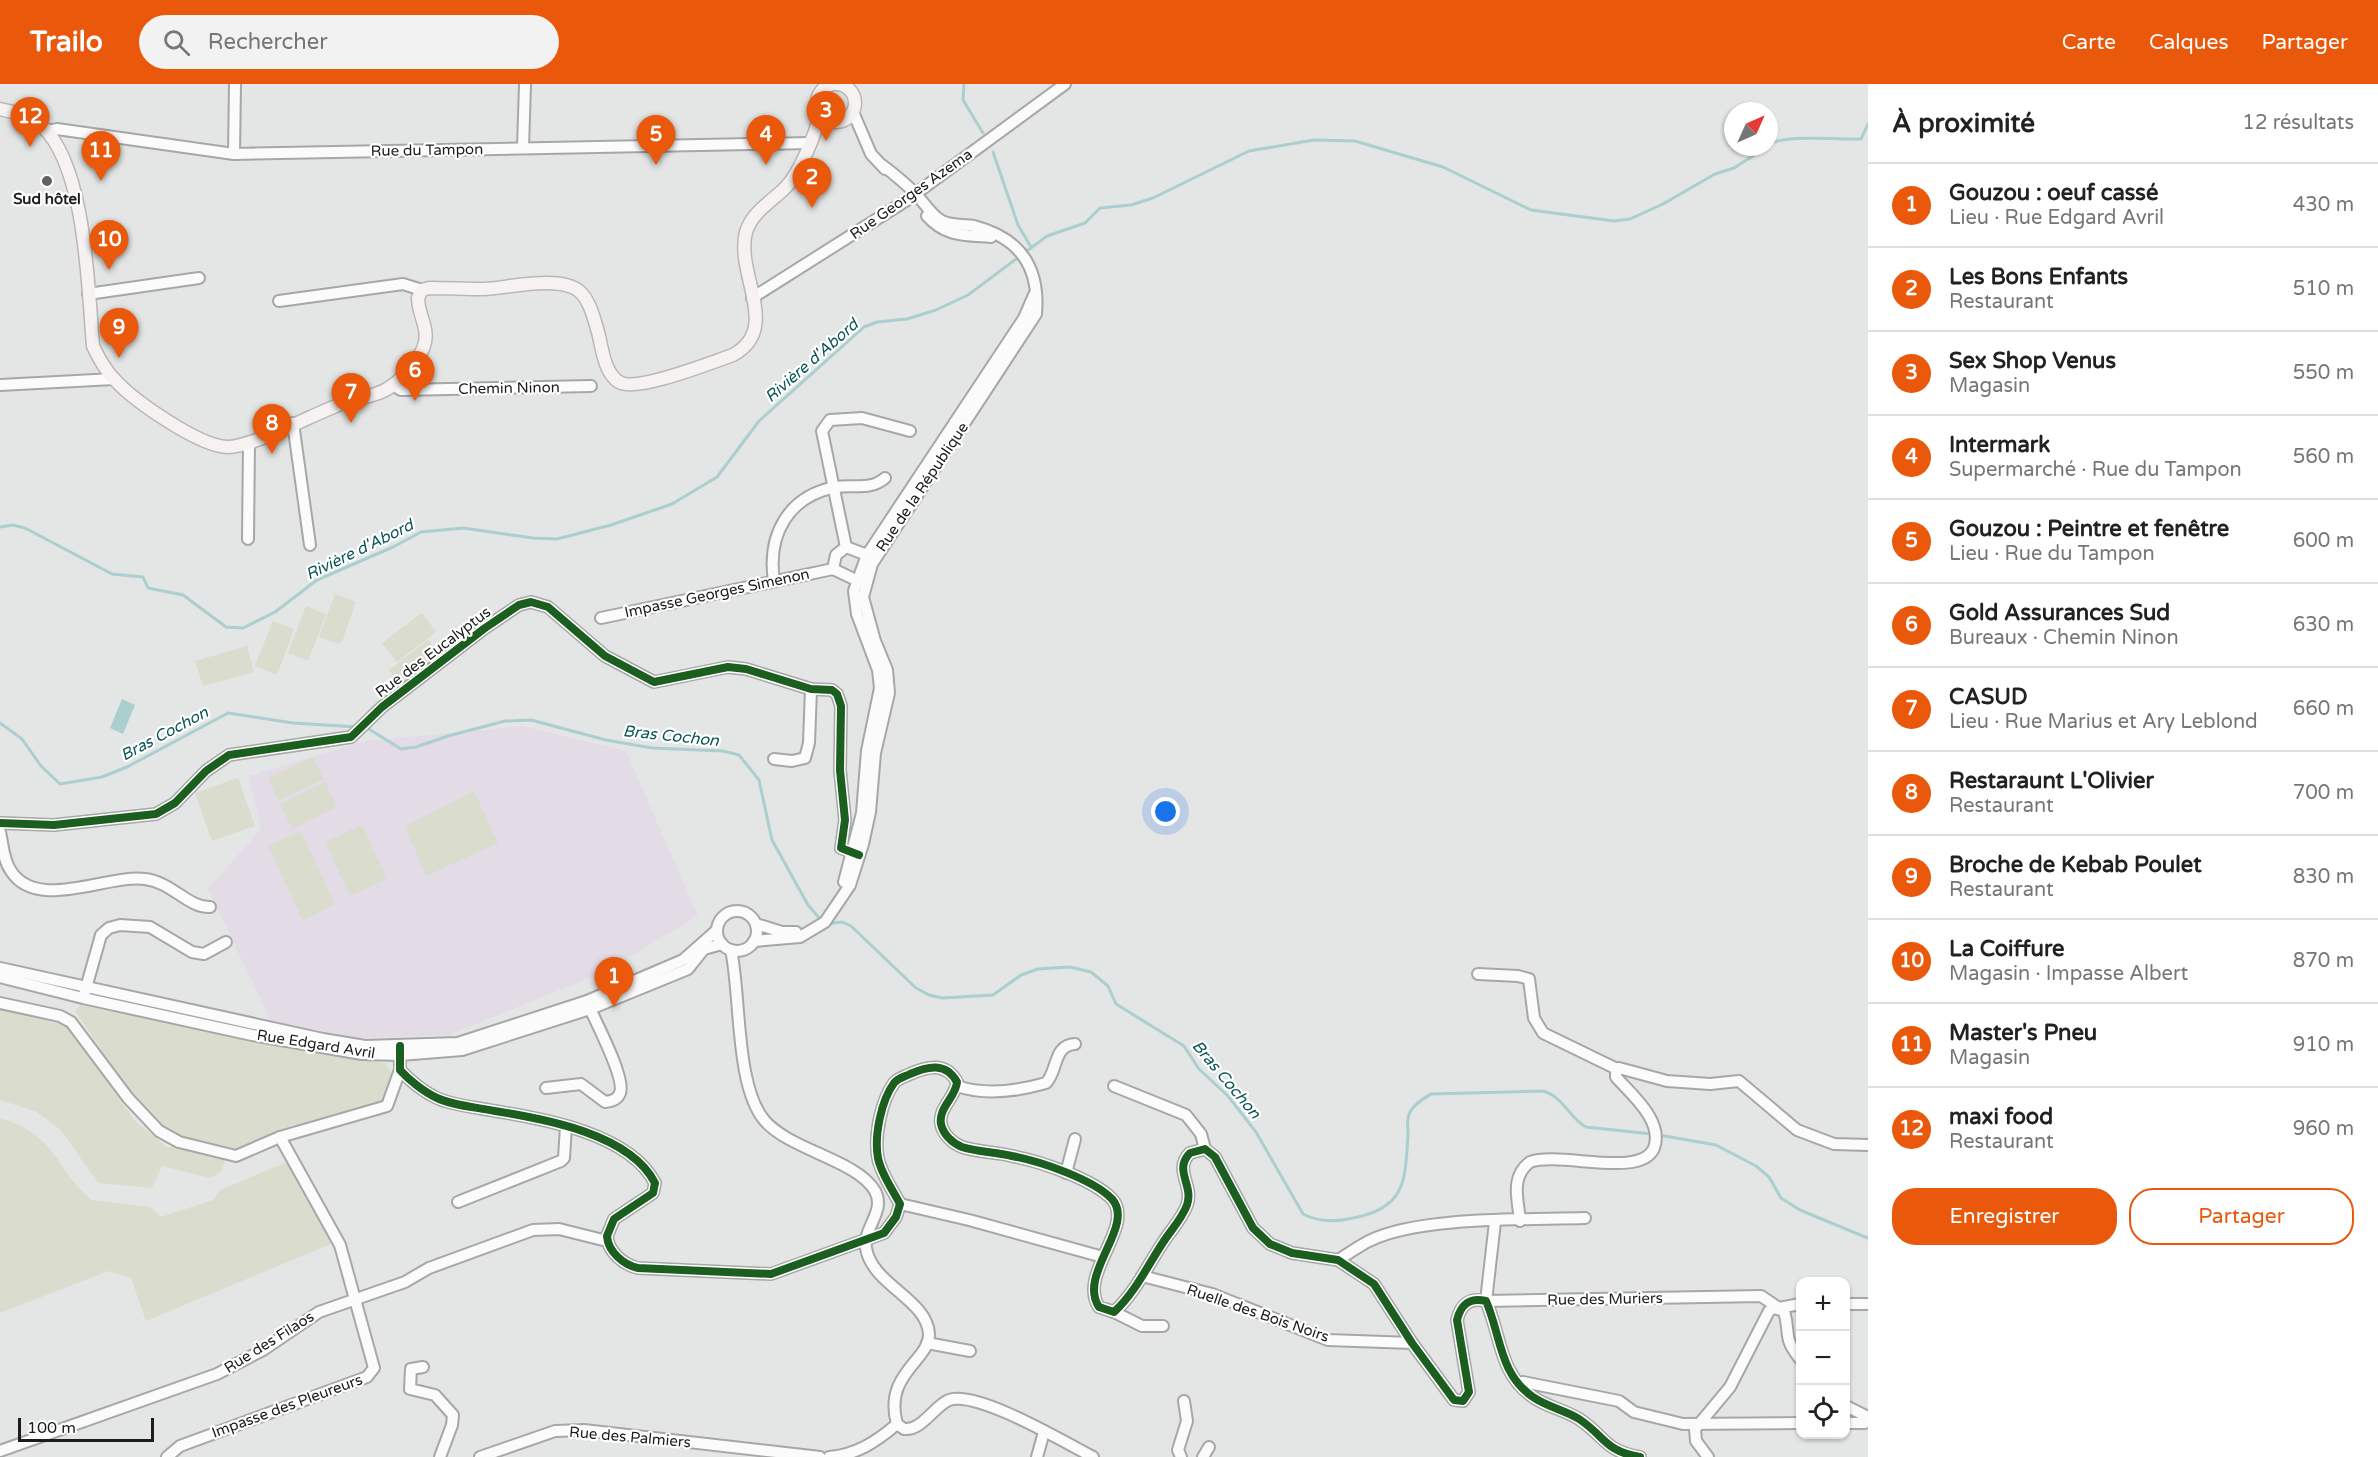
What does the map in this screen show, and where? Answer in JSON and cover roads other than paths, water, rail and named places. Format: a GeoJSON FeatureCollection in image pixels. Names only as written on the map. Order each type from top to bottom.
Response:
{"type":"FeatureCollection","features":[{"type":"Feature","properties":{"kind":"main road"},"geometry":{"type":"LineString","coordinates":[[821,120],[833,122],[849,116],[859,84]]}},
{"type":"Feature","properties":{"kind":"main road"},"geometry":{"type":"LineString","coordinates":[[0,109],[27,116],[47,131],[63,158],[70,177],[81,226],[93,346],[100,362],[114,379],[136,399],[200,441],[228,447],[249,442],[346,402],[379,394],[393,385],[424,347],[425,327],[418,305],[418,298],[422,290],[565,284],[579,291],[587,302],[613,376],[619,382],[634,385],[733,355],[745,348],[756,331],[744,245],[747,230],[761,208],[795,176],[808,143],[821,120],[818,102],[824,86],[846,85],[854,96]]}},
{"type":"Feature","properties":{"kind":"street"},"geometry":{"type":"LineString","coordinates":[[234,154],[235,84]]}},
{"type":"Feature","properties":{"kind":"street"},"geometry":{"type":"LineString","coordinates":[[524,148],[525,84]]}},
{"type":"Feature","properties":{"kind":"street","name":"Rue Georges Azema"},"geometry":{"type":"LineString","coordinates":[[752,298],[913,196],[1065,84]]}},
{"type":"Feature","properties":{"kind":"street","name":"Rue de la République"},"geometry":{"type":"LineString","coordinates":[[849,116],[862,132],[871,154],[913,196],[937,228],[947,233],[1001,238],[1012,244],[1027,259],[1035,282],[1034,296],[1024,318],[856,580],[854,591],[856,614],[878,670],[880,688],[867,751],[862,813],[855,854]]}},
{"type":"Feature","properties":{"kind":"street","name":"Rue du Tampon"},"geometry":{"type":"LineString","coordinates":[[47,131],[57,129],[234,154],[808,143]]}},
{"type":"Feature","properties":{"kind":"street"},"geometry":{"type":"LineString","coordinates":[[88,294],[199,278]]}},
{"type":"Feature","properties":{"kind":"street"},"geometry":{"type":"LineString","coordinates":[[279,300],[403,284],[422,290]]}},
{"type":"Feature","properties":{"kind":"street"},"geometry":{"type":"LineString","coordinates":[[0,385],[114,379]]}},
{"type":"Feature","properties":{"kind":"street","name":"Chemin Ninon"},"geometry":{"type":"LineString","coordinates":[[393,385],[400,390],[591,386]]}},
{"type":"Feature","properties":{"kind":"street"},"geometry":{"type":"LineString","coordinates":[[846,547],[822,431],[830,420],[862,418],[910,431]]}},
{"type":"Feature","properties":{"kind":"street"},"geometry":{"type":"LineString","coordinates":[[292,423],[310,545]]}},
{"type":"Feature","properties":{"kind":"street"},"geometry":{"type":"LineString","coordinates":[[248,538],[249,442]]}},
{"type":"Feature","properties":{"kind":"street"},"geometry":{"type":"LineString","coordinates":[[774,581],[773,542],[785,517],[804,500],[835,487],[871,487],[885,478]]}},
{"type":"Feature","properties":{"kind":"street"},"geometry":{"type":"LineString","coordinates":[[846,547],[869,560]]}},
{"type":"Feature","properties":{"kind":"street"},"geometry":{"type":"LineString","coordinates":[[846,547],[836,555],[833,569],[856,580],[868,577]]}},
{"type":"Feature","properties":{"kind":"street","name":"Rue de la République"},"geometry":{"type":"LineString","coordinates":[[754,941],[800,937],[814,930],[832,913],[870,812],[875,753],[889,693],[887,670],[875,641],[863,597],[869,560]]}},
{"type":"Feature","properties":{"kind":"street","name":"Impasse Georges Simenon"},"geometry":{"type":"LineString","coordinates":[[601,618],[833,569]]}},
{"type":"Feature","properties":{"kind":"street","name":"Rue des Eucalyptus"},"geometry":{"type":"LineString","coordinates":[[0,824],[54,825],[156,814],[175,802],[206,771],[229,755],[351,737],[382,707],[519,605],[531,602],[548,607],[605,656],[654,682],[692,675],[711,668],[746,669],[811,689]]}},
{"type":"Feature","properties":{"kind":"street"},"geometry":{"type":"LineString","coordinates":[[774,759],[800,760],[808,754],[811,689],[832,690],[840,700],[840,770],[845,820],[841,848],[855,854]]}},
{"type":"Feature","properties":{"kind":"street"},"geometry":{"type":"LineString","coordinates":[[0,832],[10,871],[31,888],[58,891],[128,879],[144,879],[162,882],[199,907],[210,907]]}},
{"type":"Feature","properties":{"kind":"street"},"geometry":{"type":"LineString","coordinates":[[814,930],[782,932],[756,924],[747,914],[734,911],[722,917],[717,930],[727,947],[736,974],[743,1063],[759,1114],[781,1134],[837,1162],[869,1184],[876,1192],[878,1211],[866,1248],[876,1268],[924,1319],[929,1334],[927,1343],[909,1367],[897,1389],[894,1401],[897,1424],[904,1429],[913,1428],[941,1405],[966,1398],[988,1405],[1093,1457]]}},
{"type":"Feature","properties":{"kind":"street"},"geometry":{"type":"LineString","coordinates":[[736,974],[745,949],[754,941],[756,924]]}},
{"type":"Feature","properties":{"kind":"street"},"geometry":{"type":"LineString","coordinates":[[85,994],[101,934],[109,928],[120,925],[150,927],[192,952],[204,954],[226,942]]}},
{"type":"Feature","properties":{"kind":"street","name":"Rue Edgard Avril"},"geometry":{"type":"LineString","coordinates":[[589,1005],[683,960],[717,930]]}},
{"type":"Feature","properties":{"kind":"street"},"geometry":{"type":"LineString","coordinates":[[727,947],[745,949]]}},
{"type":"Feature","properties":{"kind":"street","name":"Rue Edgard Avril"},"geometry":{"type":"LineString","coordinates":[[0,977],[323,1039],[400,1051],[458,1043],[589,1005],[688,969],[704,949],[727,947]]}},
{"type":"Feature","properties":{"kind":"street","name":"Rue Edgard Avril"},"geometry":{"type":"LineString","coordinates":[[0,968],[85,994]]}},
{"type":"Feature","properties":{"kind":"street"},"geometry":{"type":"LineString","coordinates":[[1478,974],[1518,976],[1529,979],[1534,1018],[1543,1033],[1617,1069],[1624,1067],[1667,1081],[1710,1084],[1739,1081],[1797,1130],[1834,1144],[1868,1145]]}},
{"type":"Feature","properties":{"kind":"street"},"geometry":{"type":"LineString","coordinates":[[0,1003],[60,1016],[71,1022],[128,1098],[168,1138],[236,1156],[280,1137],[387,1106],[400,1070],[400,1051]]}},
{"type":"Feature","properties":{"kind":"street"},"geometry":{"type":"LineString","coordinates":[[546,1088],[581,1084],[605,1102],[615,1100],[619,1095],[620,1079],[589,1005]]}},
{"type":"Feature","properties":{"kind":"street"},"geometry":{"type":"LineString","coordinates":[[957,1086],[979,1092],[1011,1090],[1046,1083],[1061,1050],[1069,1044],[1075,1044]]}},
{"type":"Feature","properties":{"kind":"street"},"geometry":{"type":"LineString","coordinates":[[400,1070],[436,1098],[452,1103],[539,1118],[566,1126],[610,1143],[642,1164],[654,1183],[653,1193],[614,1219],[607,1241],[621,1260],[638,1268],[771,1274],[833,1250],[867,1240],[884,1233],[891,1226],[900,1204],[878,1161],[876,1142],[888,1092],[896,1080],[919,1070],[934,1067],[947,1070],[953,1074],[957,1086],[941,1117],[943,1130],[956,1144],[1014,1156],[1065,1173],[1102,1191],[1117,1206],[1118,1222],[1103,1257],[1094,1287],[1096,1303],[1103,1311],[1114,1312],[1142,1326],[1163,1326]]}},
{"type":"Feature","properties":{"kind":"street"},"geometry":{"type":"LineString","coordinates":[[1520,1221],[1515,1193],[1518,1179],[1530,1162],[1566,1159],[1626,1165],[1648,1157],[1654,1146],[1655,1134],[1648,1113],[1616,1077],[1617,1069]]}},
{"type":"Feature","properties":{"kind":"street"},"geometry":{"type":"LineString","coordinates":[[1114,1086],[1186,1115],[1201,1134],[1205,1149],[1215,1157],[1253,1228],[1270,1244],[1292,1253],[1338,1260],[1374,1284],[1412,1343],[1452,1398],[1460,1402],[1465,1400],[1469,1392],[1459,1331],[1459,1312],[1469,1301],[1476,1299],[1485,1301]]}},
{"type":"Feature","properties":{"kind":"street"},"geometry":{"type":"LineString","coordinates":[[458,1202],[561,1161],[564,1158],[566,1126]]}},
{"type":"Feature","properties":{"kind":"street"},"geometry":{"type":"LineString","coordinates":[[280,1137],[340,1245],[355,1300]]}},
{"type":"Feature","properties":{"kind":"street"},"geometry":{"type":"LineString","coordinates":[[1065,1173],[1075,1140]]}},
{"type":"Feature","properties":{"kind":"street"},"geometry":{"type":"LineString","coordinates":[[1114,1312],[1142,1276],[1188,1204],[1189,1196],[1183,1175],[1183,1163],[1190,1153],[1205,1149]]}},
{"type":"Feature","properties":{"kind":"street"},"geometry":{"type":"LineString","coordinates":[[900,1204],[969,1220],[1103,1257]]}},
{"type":"Feature","properties":{"kind":"street"},"geometry":{"type":"LineString","coordinates":[[1338,1260],[1371,1240],[1401,1230],[1452,1223],[1586,1218]]}},
{"type":"Feature","properties":{"kind":"street"},"geometry":{"type":"LineString","coordinates":[[1495,1222],[1485,1301],[1510,1374],[1534,1398],[1580,1419],[1609,1447],[1640,1457]]}},
{"type":"Feature","properties":{"kind":"street","name":"Rue des Filaos"},"geometry":{"type":"LineString","coordinates":[[0,1451],[217,1374],[263,1350],[308,1317],[405,1282],[429,1268],[533,1230],[559,1229],[607,1241]]}},
{"type":"Feature","properties":{"kind":"street","name":"Ruelle des Bois Noirs"},"geometry":{"type":"LineString","coordinates":[[1142,1276],[1212,1294],[1328,1340],[1412,1343]]}},
{"type":"Feature","properties":{"kind":"street","name":"Rue des Muriers"},"geometry":{"type":"LineString","coordinates":[[1485,1301],[1761,1296],[1779,1308]]}},
{"type":"Feature","properties":{"kind":"street","name":"Impasse des Pleureurs"},"geometry":{"type":"LineString","coordinates":[[167,1457],[180,1446],[372,1373],[374,1368],[355,1300]]}},
{"type":"Feature","properties":{"kind":"street"},"geometry":{"type":"LineString","coordinates":[[1850,1304],[1868,1304]]}},
{"type":"Feature","properties":{"kind":"street"},"geometry":{"type":"LineString","coordinates":[[1708,1457],[1694,1437],[1695,1429],[1730,1387],[1769,1311],[1796,1305]]}},
{"type":"Feature","properties":{"kind":"street"},"geometry":{"type":"LineString","coordinates":[[1779,1308],[1785,1315],[1785,1335],[1796,1354]]}},
{"type":"Feature","properties":{"kind":"street"},"geometry":{"type":"LineString","coordinates":[[927,1343],[970,1351]]}},
{"type":"Feature","properties":{"kind":"street"},"geometry":{"type":"LineString","coordinates":[[423,1367],[411,1369],[410,1389],[435,1395],[453,1415],[452,1425],[440,1457]]}},
{"type":"Feature","properties":{"kind":"street"},"geometry":{"type":"LineString","coordinates":[[1518,1383],[1523,1382],[1619,1401],[1634,1412],[1650,1418],[1683,1424],[1701,1422],[1737,1425],[1796,1423]]}},
{"type":"Feature","properties":{"kind":"street"},"geometry":{"type":"LineString","coordinates":[[1181,1457],[1178,1450],[1187,1421],[1184,1401]]}},
{"type":"Feature","properties":{"kind":"street"},"geometry":{"type":"LineString","coordinates":[[1850,1409],[1868,1418],[1865,1423],[1850,1423]]}},
{"type":"Feature","properties":{"kind":"street"},"geometry":{"type":"LineString","coordinates":[[829,1457],[848,1455],[879,1440],[897,1424]]}},
{"type":"Feature","properties":{"kind":"street","name":"Rue des Palmiers"},"geometry":{"type":"LineString","coordinates":[[480,1457],[555,1431],[584,1430],[820,1457]]}},
{"type":"Feature","properties":{"kind":"street"},"geometry":{"type":"LineString","coordinates":[[1037,1457],[1044,1432]]}},
{"type":"Feature","properties":{"kind":"water"},"geometry":{"type":"Polygon","coordinates":[[[122,699],[135,705],[123,734],[110,728],[122,699]]]}},
{"type":"Feature","properties":{"kind":"waterway"},"geometry":{"type":"LineString","coordinates":[[964,84],[963,100],[983,133]]}},
{"type":"Feature","properties":{"kind":"waterway","name":"Rivière d'Abord"},"geometry":{"type":"LineString","coordinates":[[1778,142],[1798,139],[1861,139],[1868,124]]}},
{"type":"Feature","properties":{"kind":"waterway","name":"Rivière d'Abord"},"geometry":{"type":"LineString","coordinates":[[0,527],[13,525],[25,528],[112,574],[143,577],[148,588],[183,595],[226,627],[243,628],[275,612],[317,580],[393,547],[421,532],[463,528],[557,539],[611,525],[672,504],[717,477],[759,421],[864,327],[877,322],[907,319],[936,310],[968,295],[1047,236],[1085,223],[1100,208],[1131,205],[1153,198],[1249,151],[1314,140],[1355,141],[1443,167],[1531,210],[1614,221],[1630,219],[1663,204],[1715,174],[1734,168],[1753,156]]}},
{"type":"Feature","properties":{"kind":"waterway"},"geometry":{"type":"LineString","coordinates":[[993,152],[1018,225],[1031,247]]}},
{"type":"Feature","properties":{"kind":"waterway","name":"Bras Cochon"},"geometry":{"type":"LineString","coordinates":[[0,723],[22,739],[41,766],[60,784],[102,777],[127,767],[228,713],[293,723],[358,727]]}},
{"type":"Feature","properties":{"kind":"waterway","name":"Bras Cochon"},"geometry":{"type":"LineString","coordinates":[[364,726],[401,749],[416,747],[505,721],[531,720],[606,740],[652,748],[723,751],[739,755],[759,780],[772,840],[808,905],[822,921]]}},
{"type":"Feature","properties":{"kind":"waterway","name":"Bras Cochon"},"geometry":{"type":"LineString","coordinates":[[826,924],[842,922],[851,926],[916,988],[929,995],[942,998],[993,995],[1021,975],[1038,969],[1070,967],[1091,972],[1108,986],[1116,1004],[1184,1046],[1199,1069],[1228,1096],[1256,1132],[1303,1214],[1315,1219],[1334,1221],[1353,1218],[1384,1207],[1393,1199],[1399,1190],[1406,1166],[1409,1115],[1416,1104],[1431,1094],[1543,1091],[1556,1098],[1586,1127],[1652,1134]]}},
{"type":"Feature","properties":{"kind":"waterway","name":"Bras Cochon"},"geometry":{"type":"LineString","coordinates":[[1659,1135],[1716,1145],[1756,1166],[1769,1177],[1781,1198],[1800,1210],[1868,1238]]}},
{"type":"Feature","properties":{"kind":"place","name":"Sex Shop Venus"},"geometry":{"type":"Point","coordinates":[826,141]}},
{"type":"Feature","properties":{"kind":"place","name":"maxi food"},"geometry":{"type":"Point","coordinates":[30,147]}},
{"type":"Feature","properties":{"kind":"place","name":"Gouzou : Peintre et fenêtre"},"geometry":{"type":"Point","coordinates":[656,165]}},
{"type":"Feature","properties":{"kind":"place","name":"Intermark"},"geometry":{"type":"Point","coordinates":[766,165]}},
{"type":"Feature","properties":{"kind":"place","name":"Sud hôtel"},"geometry":{"type":"Point","coordinates":[47,181]}},
{"type":"Feature","properties":{"kind":"place","name":"Master's Pneu"},"geometry":{"type":"Point","coordinates":[101,181]}},
{"type":"Feature","properties":{"kind":"place","name":"Les Bons Enfants"},"geometry":{"type":"Point","coordinates":[812,208]}},
{"type":"Feature","properties":{"kind":"place","name":"La Coiffure"},"geometry":{"type":"Point","coordinates":[109,270]}},
{"type":"Feature","properties":{"kind":"place","name":"Broche de Kebab Poulet"},"geometry":{"type":"Point","coordinates":[119,358]}},
{"type":"Feature","properties":{"kind":"place","name":"Gold Assurances Sud"},"geometry":{"type":"Point","coordinates":[415,401]}},
{"type":"Feature","properties":{"kind":"place","name":"CASUD"},"geometry":{"type":"Point","coordinates":[351,423]}},
{"type":"Feature","properties":{"kind":"place","name":"Restaraunt L'Olivier"},"geometry":{"type":"Point","coordinates":[272,454]}},
{"type":"Feature","properties":{"kind":"place","name":"Gouzou : oeuf cassé"},"geometry":{"type":"Point","coordinates":[614,1007]}}]}
